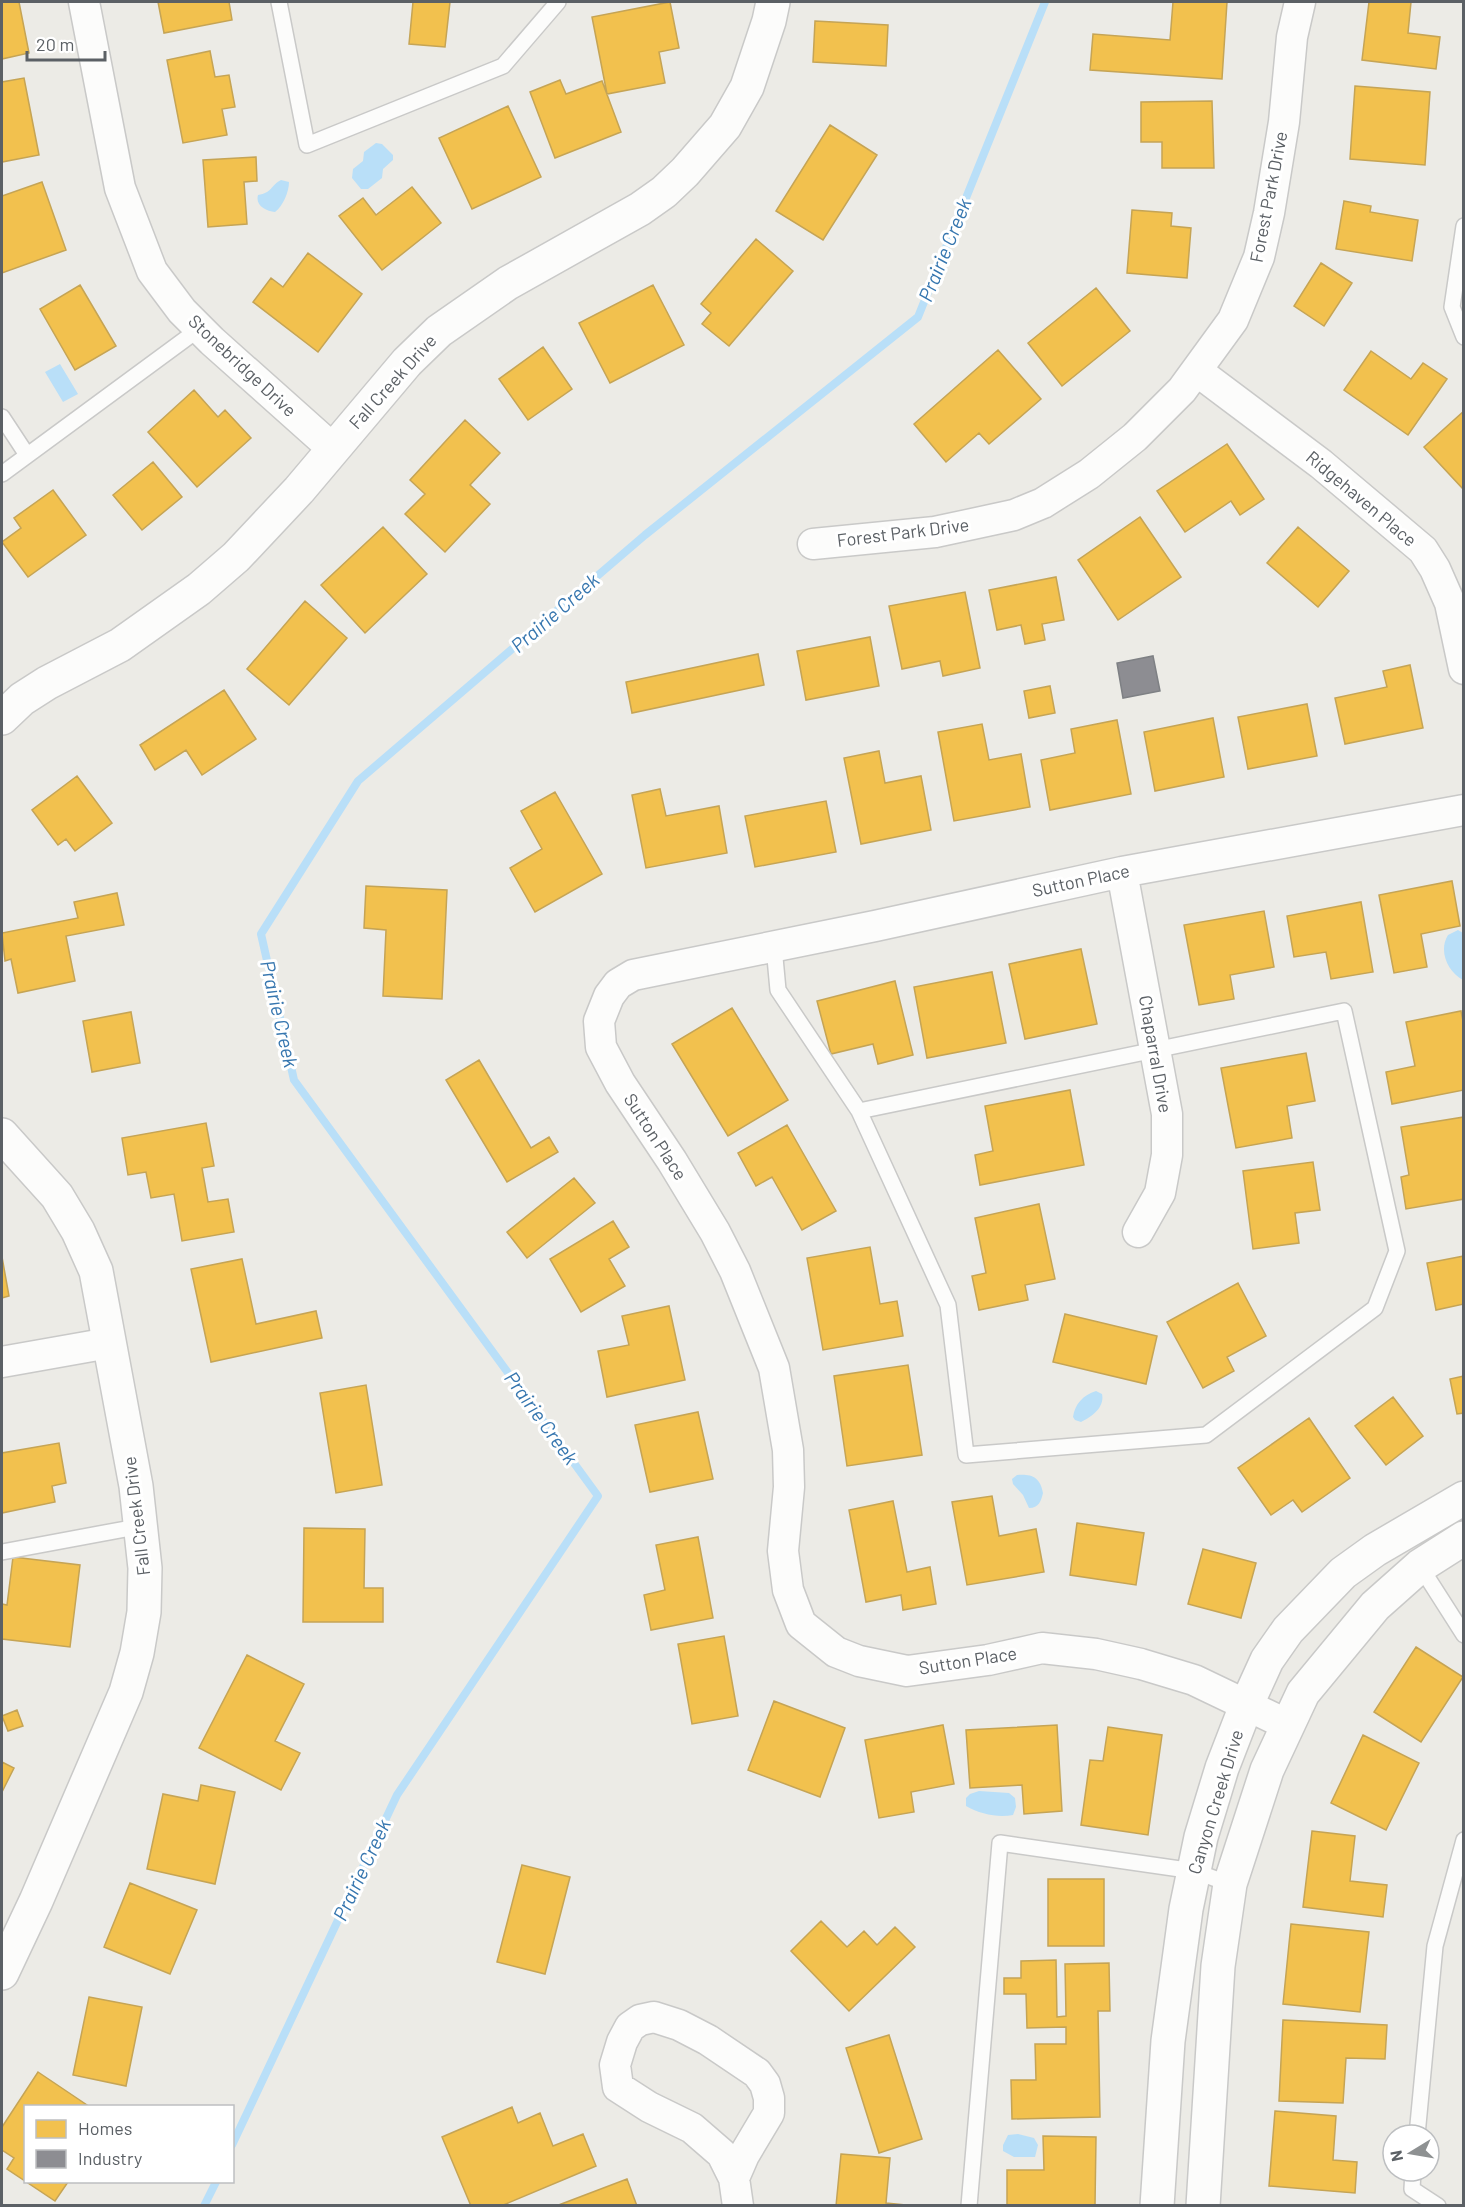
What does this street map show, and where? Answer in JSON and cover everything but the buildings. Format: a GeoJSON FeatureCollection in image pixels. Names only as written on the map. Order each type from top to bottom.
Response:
{"type":"FeatureCollection","features":[{"type":"Feature","properties":{"kind":"street","name":"Stonebridge Drive"},"geometry":{"type":"LineString","coordinates":[[84,2],[120,188],[152,271],[182,311],[199,329],[332,448]]}},
{"type":"Feature","properties":{"kind":"street","name":"Fall Creek Drive"},"geometry":{"type":"LineString","coordinates":[[2,718],[22,699],[47,683],[120,645],[199,589],[236,557],[270,522],[407,362],[439,331],[508,283],[640,209],[664,192],[685,172],[725,126],[747,87],[773,2]]}},
{"type":"Feature","properties":{"kind":"street","name":"Forest Park Drive"},"geometry":{"type":"LineString","coordinates":[[813,544],[935,532],[1014,515],[1043,503],[1089,474],[1135,437],[1182,390],[1233,320],[1259,257],[1269,213],[1282,133],[1292,38],[1300,2]]}},
{"type":"Feature","properties":{"kind":"street","name":"Ridgehaven Place"},"geometry":{"type":"LineString","coordinates":[[1197,370],[1321,464],[1423,550],[1435,569],[1450,603],[1464,669]]}},
{"type":"Feature","properties":{"kind":"street","name":"Sutton Place"},"geometry":{"type":"LineString","coordinates":[[1288,1725],[1194,1680],[1141,1664],[1096,1654],[1042,1648],[988,1660],[907,1671],[879,1666],[836,1652],[801,1624],[788,1590],[783,1551],[789,1487],[788,1449],[774,1368],[735,1271],[715,1232],[672,1161],[620,1083],[601,1047],[599,1021],[609,996],[618,984],[633,975],[1122,872],[1464,810]]}},
{"type":"Feature","properties":{"kind":"street","name":"Chaparral Drive"},"geometry":{"type":"LineString","coordinates":[[1122,872],[1167,1114],[1167,1155],[1160,1193],[1138,1232]]}},
{"type":"Feature","properties":{"kind":"street","name":"Fall Creek Drive"},"geometry":{"type":"LineString","coordinates":[[2,1136],[57,1196],[78,1231],[96,1271],[142,1526],[145,1568],[144,1612],[126,1692],[36,1901],[2,1973]]}},
{"type":"Feature","properties":{"kind":"street"},"geometry":{"type":"LineString","coordinates":[[2,1362],[109,1342]]}},
{"type":"Feature","properties":{"kind":"street","name":"Canyon Creek Drive"},"geometry":{"type":"LineString","coordinates":[[1157,2205],[1168,2041],[1186,1909],[1201,1837],[1222,1768],[1246,1706],[1267,1660],[1288,1630],[1342,1573],[1375,1550],[1464,1498]]}},
{"type":"Feature","properties":{"kind":"street","name":"Canyon Creek Drive"},"geometry":{"type":"LineString","coordinates":[[1203,2205],[1218,1966],[1230,1884],[1267,1770],[1303,1693],[1375,1606],[1420,1566],[1464,1538]]}},
{"type":"Feature","properties":{"kind":"street"},"geometry":{"type":"LineString","coordinates":[[654,2017],[679,2025],[708,2040],[757,2073],[765,2084],[769,2098],[769,2113],[744,2155],[736,2192],[722,2154],[692,2128],[649,2107],[618,2087],[615,2065],[622,2042],[630,2027],[640,2020],[654,2017]]}},
{"type":"Feature","properties":{"kind":"lane"},"geometry":{"type":"LineString","coordinates":[[279,2],[307,145],[503,66],[558,2]]}},
{"type":"Feature","properties":{"kind":"lane"},"geometry":{"type":"LineString","coordinates":[[1464,226],[1452,307],[1464,337]]}},
{"type":"Feature","properties":{"kind":"lane"},"geometry":{"type":"LineString","coordinates":[[2,474],[199,329]]}},
{"type":"Feature","properties":{"kind":"lane"},"geometry":{"type":"LineString","coordinates":[[2,417],[27,455]]}},
{"type":"Feature","properties":{"kind":"lane"},"geometry":{"type":"LineString","coordinates":[[774,947],[778,990],[860,1111],[948,1305],[966,1455],[1206,1435],[1375,1308],[1397,1251],[1344,1011],[860,1111]]}},
{"type":"Feature","properties":{"kind":"lane"},"geometry":{"type":"LineString","coordinates":[[2,1552],[142,1526]]}},
{"type":"Feature","properties":{"kind":"lane"},"geometry":{"type":"LineString","coordinates":[[1420,1566],[1464,1635]]}},
{"type":"Feature","properties":{"kind":"lane"},"geometry":{"type":"LineString","coordinates":[[1418,2123],[1435,1946],[1464,1840]]}},
{"type":"Feature","properties":{"kind":"lane"},"geometry":{"type":"LineString","coordinates":[[969,2205],[1000,1843],[1194,1871],[1230,1884]]}},
{"type":"Feature","properties":{"kind":"lane"},"geometry":{"type":"LineString","coordinates":[[1412,2183],[1412,2189],[1438,2205]]}},
{"type":"Feature","properties":{"kind":"water"},"geometry":{"type":"Polygon","coordinates":[[[376,143],[382,144],[393,155],[393,160],[383,169],[382,178],[368,189],[361,189],[352,178],[353,169],[363,161],[364,152],[376,143]]]}},
{"type":"Feature","properties":{"kind":"water"},"geometry":{"type":"Polygon","coordinates":[[[281,180],[289,182],[283,203],[275,212],[265,209],[258,202],[258,195],[266,193],[281,180]]]}},
{"type":"Feature","properties":{"kind":"water"},"geometry":{"type":"Polygon","coordinates":[[[60,364],[78,394],[63,402],[45,372],[60,364]]]}},
{"type":"Feature","properties":{"kind":"water"},"geometry":{"type":"Polygon","coordinates":[[[1458,930],[1463,933],[1463,980],[1453,972],[1444,954],[1448,935],[1458,930]]]}},
{"type":"Feature","properties":{"kind":"water"},"geometry":{"type":"Polygon","coordinates":[[[1096,1391],[1102,1394],[1100,1407],[1085,1420],[1081,1422],[1075,1420],[1073,1417],[1078,1404],[1087,1395],[1096,1391]]]}},
{"type":"Feature","properties":{"kind":"water"},"geometry":{"type":"Polygon","coordinates":[[[1017,1475],[1031,1476],[1040,1483],[1043,1493],[1035,1507],[1029,1508],[1023,1495],[1013,1484],[1012,1479],[1017,1475]]]}},
{"type":"Feature","properties":{"kind":"water"},"geometry":{"type":"Polygon","coordinates":[[[979,1791],[1009,1793],[1015,1798],[1016,1807],[1013,1815],[989,1815],[966,1806],[966,1798],[979,1791]]]}},
{"type":"Feature","properties":{"kind":"water"},"geometry":{"type":"Polygon","coordinates":[[[1018,2134],[1034,2138],[1038,2145],[1035,2157],[1014,2157],[1003,2151],[1008,2135],[1018,2134]]]}},
{"type":"Feature","properties":{"kind":"waterway","name":"Prairie Creek"},"geometry":{"type":"LineString","coordinates":[[234,2141],[397,1795],[598,1496],[294,1080],[261,934],[358,781],[645,535],[918,317],[1045,2]]}},
{"type":"Feature","properties":{"kind":"waterway","name":"Prairie Creek"},"geometry":{"type":"LineString","coordinates":[[204,2206],[216,2183]]}}]}
